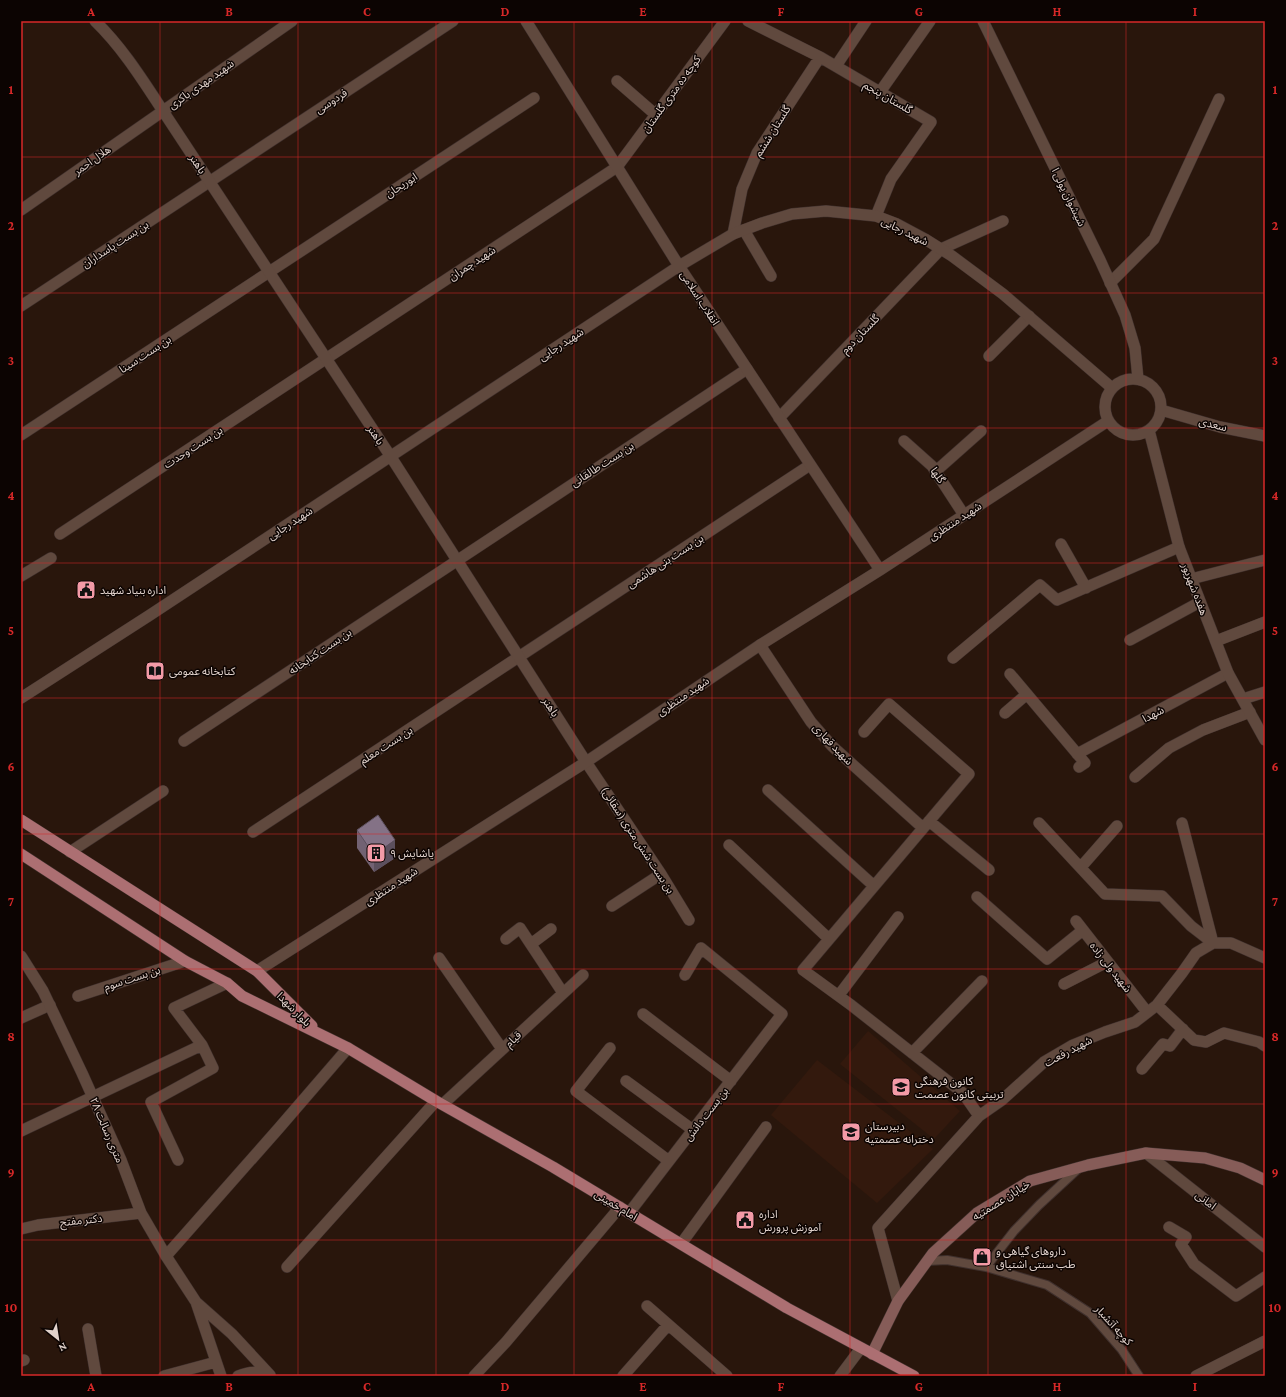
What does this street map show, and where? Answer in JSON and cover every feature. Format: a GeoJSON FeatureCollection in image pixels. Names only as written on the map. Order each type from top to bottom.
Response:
{"type":"FeatureCollection","features":[{"type":"Feature","properties":{"kind":"main road","name":"بلوار شهدا"},"geometry":{"type":"LineString","coordinates":[[21,820],[257,971],[318,1032]]}},
{"type":"Feature","properties":{"kind":"main road","name":"بلوار شهدا"},"geometry":{"type":"LineString","coordinates":[[21,854],[185,961],[227,983],[242,996],[318,1032]]}},
{"type":"Feature","properties":{"kind":"main road","name":"امام خمینی"},"geometry":{"type":"LineString","coordinates":[[318,1032],[553,1167],[786,1308],[914,1376]]}},
{"type":"Feature","properties":{"kind":"main road","name":"خیابان عصمتیه"},"geometry":{"type":"LineString","coordinates":[[872,1354],[898,1301],[933,1253],[977,1213],[1030,1181],[1080,1167],[1146,1153],[1205,1158],[1240,1168],[1265,1180]]}},
{"type":"Feature","properties":{"kind":"street","name":"شهید مهدی باکری"},"geometry":{"type":"LineString","coordinates":[[95,21],[110,36],[163,110],[292,21]]}},
{"type":"Feature","properties":{"kind":"street","name":"فردوسی"},"geometry":{"type":"LineString","coordinates":[[209,181],[453,21]]}},
{"type":"Feature","properties":{"kind":"street","name":"انقلاب اسلامی"},"geometry":{"type":"LineString","coordinates":[[526,21],[679,266],[880,570]]}},
{"type":"Feature","properties":{"kind":"street","name":"کوچه ده متری گلستان"},"geometry":{"type":"LineString","coordinates":[[617,167],[724,21]]}},
{"type":"Feature","properties":{"kind":"street","name":"گلستان پنجم"},"geometry":{"type":"LineString","coordinates":[[748,21],[820,56],[931,122],[891,179],[876,216]]}},
{"type":"Feature","properties":{"kind":"street"},"geometry":{"type":"LineString","coordinates":[[836,66],[866,21]]}},
{"type":"Feature","properties":{"kind":"street"},"geometry":{"type":"LineString","coordinates":[[880,92],[930,21]]}},
{"type":"Feature","properties":{"kind":"street","name":"شیشوان یولی ا"},"geometry":{"type":"LineString","coordinates":[[983,21],[1125,315],[1135,348],[1138,379]]}},
{"type":"Feature","properties":{"kind":"street","name":"گلستان ششم"},"geometry":{"type":"LineString","coordinates":[[733,234],[742,189],[757,153],[820,56]]}},
{"type":"Feature","properties":{"kind":"street"},"geometry":{"type":"LineString","coordinates":[[617,82],[656,115]]}},
{"type":"Feature","properties":{"kind":"street","name":"ابوریحان"},"geometry":{"type":"LineString","coordinates":[[269,272],[534,98]]}},
{"type":"Feature","properties":{"kind":"street"},"geometry":{"type":"LineString","coordinates":[[1110,283],[1154,240],[1219,99]]}},
{"type":"Feature","properties":{"kind":"street","name":"باهنر"},"geometry":{"type":"LineString","coordinates":[[163,110],[457,560],[586,762]]}},
{"type":"Feature","properties":{"kind":"street","name":"هلال احمر"},"geometry":{"type":"LineString","coordinates":[[21,210],[163,110]]}},
{"type":"Feature","properties":{"kind":"street","name":"شهید چمران"},"geometry":{"type":"LineString","coordinates":[[326,359],[617,167]]}},
{"type":"Feature","properties":{"kind":"street","name":"بن بست پاسداران"},"geometry":{"type":"LineString","coordinates":[[21,306],[209,181]]}},
{"type":"Feature","properties":{"kind":"street","name":"شهید رجایی"},"geometry":{"type":"LineString","coordinates":[[21,698],[150,616],[679,266],[733,234],[792,214],[826,211],[876,216],[897,224],[925,239],[1003,294],[1112,388]]}},
{"type":"Feature","properties":{"kind":"street"},"geometry":{"type":"LineString","coordinates":[[941,249],[1003,221]]}},
{"type":"Feature","properties":{"kind":"street"},"geometry":{"type":"LineString","coordinates":[[744,230],[772,276]]}},
{"type":"Feature","properties":{"kind":"street","name":"گلستان دوم"},"geometry":{"type":"LineString","coordinates":[[779,418],[941,249]]}},
{"type":"Feature","properties":{"kind":"street","name":"بن بست سینا"},"geometry":{"type":"LineString","coordinates":[[21,435],[269,272]]}},
{"type":"Feature","properties":{"kind":"street"},"geometry":{"type":"LineString","coordinates":[[989,356],[1029,316]]}},
{"type":"Feature","properties":{"kind":"street","name":"بن بست وحدت"},"geometry":{"type":"LineString","coordinates":[[60,534],[326,359]]}},
{"type":"Feature","properties":{"kind":"street","name":"بن بست طالقانی"},"geometry":{"type":"LineString","coordinates":[[457,560],[747,369]]}},
{"type":"Feature","properties":{"kind":"street"},"geometry":{"type":"LineString","coordinates":[[1138,379],[1154,388],[1159,398],[1161,410],[1157,421],[1149,430],[1137,435],[1127,434],[1116,430],[1108,421],[1105,410],[1106,398],[1112,388],[1121,381],[1138,379]]}},
{"type":"Feature","properties":{"kind":"street","name":"سعدی"},"geometry":{"type":"LineString","coordinates":[[1161,410],[1220,427],[1265,436]]}},
{"type":"Feature","properties":{"kind":"street","name":"شهید منتظری"},"geometry":{"type":"LineString","coordinates":[[257,971],[586,762],[760,645],[880,570],[1108,421]]}},
{"type":"Feature","properties":{"kind":"street","name":"هفده شهریور"},"geometry":{"type":"LineString","coordinates":[[1149,430],[1179,547],[1228,673],[1265,740]]}},
{"type":"Feature","properties":{"kind":"street"},"geometry":{"type":"LineString","coordinates":[[936,471],[981,431]]}},
{"type":"Feature","properties":{"kind":"street","name":"گلها"},"geometry":{"type":"LineString","coordinates":[[904,441],[932,466],[964,515]]}},
{"type":"Feature","properties":{"kind":"street","name":"بن بست بنی هاشمی"},"geometry":{"type":"LineString","coordinates":[[519,657],[810,465]]}},
{"type":"Feature","properties":{"kind":"street"},"geometry":{"type":"LineString","coordinates":[[1061,544],[1086,588]]}},
{"type":"Feature","properties":{"kind":"street"},"geometry":{"type":"LineString","coordinates":[[952,658],[1040,585],[1057,600],[1179,547]]}},
{"type":"Feature","properties":{"kind":"street"},"geometry":{"type":"LineString","coordinates":[[21,576],[51,558]]}},
{"type":"Feature","properties":{"kind":"street","name":"بن بست کتابخانه"},"geometry":{"type":"LineString","coordinates":[[184,741],[457,560]]}},
{"type":"Feature","properties":{"kind":"street"},"geometry":{"type":"LineString","coordinates":[[1191,579],[1265,560]]}},
{"type":"Feature","properties":{"kind":"street"},"geometry":{"type":"LineString","coordinates":[[1130,640],[1200,602]]}},
{"type":"Feature","properties":{"kind":"street"},"geometry":{"type":"LineString","coordinates":[[1216,641],[1265,622]]}},
{"type":"Feature","properties":{"kind":"street","name":"شهید قهاری"},"geometry":{"type":"LineString","coordinates":[[760,645],[811,722],[832,746],[926,824],[989,870]]}},
{"type":"Feature","properties":{"kind":"street","name":"بن بست معلم"},"geometry":{"type":"LineString","coordinates":[[253,832],[519,657]]}},
{"type":"Feature","properties":{"kind":"street","name":"شهدا"},"geometry":{"type":"LineString","coordinates":[[1077,754],[1228,673]]}},
{"type":"Feature","properties":{"kind":"street"},"geometry":{"type":"LineString","coordinates":[[1010,674],[1085,763],[1079,767]]}},
{"type":"Feature","properties":{"kind":"street"},"geometry":{"type":"LineString","coordinates":[[1243,699],[1265,692]]}},
{"type":"Feature","properties":{"kind":"street"},"geometry":{"type":"LineString","coordinates":[[1005,713],[1027,694]]}},
{"type":"Feature","properties":{"kind":"street"},"geometry":{"type":"LineString","coordinates":[[864,732],[889,704],[969,774],[803,970],[839,995],[963,1093],[979,1116]]}},
{"type":"Feature","properties":{"kind":"street"},"geometry":{"type":"LineString","coordinates":[[1135,777],[1169,748],[1203,730],[1250,712]]}},
{"type":"Feature","properties":{"kind":"street","name":"بن بست شش متری (سقائی)"},"geometry":{"type":"LineString","coordinates":[[586,762],[661,874],[689,920]]}},
{"type":"Feature","properties":{"kind":"street"},"geometry":{"type":"LineString","coordinates":[[768,790],[874,886]]}},
{"type":"Feature","properties":{"kind":"street"},"geometry":{"type":"LineString","coordinates":[[70,852],[163,791]]}},
{"type":"Feature","properties":{"kind":"street"},"geometry":{"type":"LineString","coordinates":[[1040,823],[1106,894],[1162,896],[1191,926],[1213,943],[1230,944],[1265,958]]}},
{"type":"Feature","properties":{"kind":"street"},"geometry":{"type":"LineString","coordinates":[[1182,823],[1213,943]]}},
{"type":"Feature","properties":{"kind":"street"},"geometry":{"type":"LineString","coordinates":[[1081,867],[1117,826]]}},
{"type":"Feature","properties":{"kind":"street"},"geometry":{"type":"LineString","coordinates":[[729,845],[829,939]]}},
{"type":"Feature","properties":{"kind":"street"},"geometry":{"type":"LineString","coordinates":[[612,906],[661,874]]}},
{"type":"Feature","properties":{"kind":"street","name":"شهید ولی زاده"},"geometry":{"type":"LineString","coordinates":[[977,897],[1047,959],[1079,926],[1147,1012]]}},
{"type":"Feature","properties":{"kind":"street"},"geometry":{"type":"LineString","coordinates":[[839,995],[898,917]]}},
{"type":"Feature","properties":{"kind":"street"},"geometry":{"type":"LineString","coordinates":[[506,939],[520,928],[563,993]]}},
{"type":"Feature","properties":{"kind":"street"},"geometry":{"type":"LineString","coordinates":[[531,944],[551,929]]}},
{"type":"Feature","properties":{"kind":"street","name":"شهید رفعت"},"geometry":{"type":"LineString","coordinates":[[898,1301],[878,1228],[979,1116],[1002,1100],[1044,1062],[1073,1045],[1135,1022],[1157,1005],[1196,953],[1213,943]]}},
{"type":"Feature","properties":{"kind":"street","name":"بن بست دانش"},"geometry":{"type":"LineString","coordinates":[[474,1376],[669,1161],[782,1014],[701,948],[685,975]]}},
{"type":"Feature","properties":{"kind":"street","name":"۲۸ متری رسالت"},"geometry":{"type":"LineString","coordinates":[[21,956],[25,970],[43,991],[50,1005],[121,1160],[141,1213],[166,1256],[196,1302],[221,1376]]}},
{"type":"Feature","properties":{"kind":"street"},"geometry":{"type":"LineString","coordinates":[[439,958],[502,1049]]}},
{"type":"Feature","properties":{"kind":"street","name":"بن بست سوم"},"geometry":{"type":"LineString","coordinates":[[78,996],[185,961]]}},
{"type":"Feature","properties":{"kind":"street"},"geometry":{"type":"LineString","coordinates":[[1064,984],[1107,962]]}},
{"type":"Feature","properties":{"kind":"street","name":"قیام"},"geometry":{"type":"LineString","coordinates":[[287,1267],[439,1102],[502,1049],[584,975]]}},
{"type":"Feature","properties":{"kind":"street"},"geometry":{"type":"LineString","coordinates":[[912,1053],[982,981]]}},
{"type":"Feature","properties":{"kind":"street"},"geometry":{"type":"LineString","coordinates":[[178,1160],[151,1102],[213,1068],[202,1045],[174,1008],[227,983]]}},
{"type":"Feature","properties":{"kind":"street"},"geometry":{"type":"LineString","coordinates":[[21,1018],[50,1005]]}},
{"type":"Feature","properties":{"kind":"street"},"geometry":{"type":"LineString","coordinates":[[1157,1005],[1194,1040],[1206,1042],[1224,1033],[1259,1042],[1265,1046]]}},
{"type":"Feature","properties":{"kind":"street"},"geometry":{"type":"LineString","coordinates":[[643,1014],[731,1081]]}},
{"type":"Feature","properties":{"kind":"street"},"geometry":{"type":"LineString","coordinates":[[1142,1069],[1163,1044],[1170,1046],[1183,1029]]}},
{"type":"Feature","properties":{"kind":"street"},"geometry":{"type":"LineString","coordinates":[[21,1132],[202,1045]]}},
{"type":"Feature","properties":{"kind":"street"},"geometry":{"type":"LineString","coordinates":[[166,1256],[280,1128],[348,1048]]}},
{"type":"Feature","properties":{"kind":"street"},"geometry":{"type":"LineString","coordinates":[[610,1048],[576,1091],[669,1161]]}},
{"type":"Feature","properties":{"kind":"street"},"geometry":{"type":"LineString","coordinates":[[626,1081],[693,1130]]}},
{"type":"Feature","properties":{"kind":"street"},"geometry":{"type":"LineString","coordinates":[[681,1244],[766,1127]]}},
{"type":"Feature","properties":{"kind":"street","name":"امانی"},"geometry":{"type":"LineString","coordinates":[[1146,1153],[1265,1247]]}},
{"type":"Feature","properties":{"kind":"street","name":"دکتر مفتح"},"geometry":{"type":"LineString","coordinates":[[21,1229],[38,1225],[141,1213]]}},
{"type":"Feature","properties":{"kind":"street"},"geometry":{"type":"LineString","coordinates":[[1169,1227],[1186,1237],[1181,1244],[1194,1264],[1236,1296],[1265,1277]]}},
{"type":"Feature","properties":{"kind":"street","name":"۲۸ متری رسالت"},"geometry":{"type":"LineString","coordinates":[[196,1302],[232,1334],[272,1375]]}},
{"type":"Feature","properties":{"kind":"street"},"geometry":{"type":"LineString","coordinates":[[647,1306],[727,1376]]}},
{"type":"Feature","properties":{"kind":"street"},"geometry":{"type":"LineString","coordinates":[[623,1376],[668,1325]]}},
{"type":"Feature","properties":{"kind":"street"},"geometry":{"type":"LineString","coordinates":[[88,1330],[96,1376]]}},
{"type":"Feature","properties":{"kind":"street"},"geometry":{"type":"LineString","coordinates":[[1196,1376],[1265,1341]]}},
{"type":"Feature","properties":{"kind":"street"},"geometry":{"type":"LineString","coordinates":[[840,1376],[861,1348]]}},
{"type":"Feature","properties":{"kind":"street"},"geometry":{"type":"LineString","coordinates":[[164,1376],[216,1362]]}},
{"type":"Feature","properties":{"kind":"street"},"geometry":{"type":"LineString","coordinates":[[238,1376],[246,1372],[258,1371],[272,1375]]}},
{"type":"Feature","properties":{"kind":"lane"},"geometry":{"type":"LineString","coordinates":[[986,1267],[1014,1231],[1080,1167]]}},
{"type":"Feature","properties":{"kind":"lane","name":"کوچه آتشبار"},"geometry":{"type":"LineString","coordinates":[[927,1260],[947,1260],[986,1267],[1047,1285],[1090,1313],[1122,1350],[1140,1376]]}},
{"type":"Feature","properties":{"kind":"shaded area","name":"کانون فرهنگی تربیتی کانون عصمت"},"geometry":{"type":"Polygon","coordinates":[[[868,1031],[960,1111],[934,1139],[840,1064],[868,1031]]]}},
{"type":"Feature","properties":{"kind":"shaded area","name":"دبیرستان دخترانه عصمتیه"},"geometry":{"type":"Polygon","coordinates":[[[817,1060],[933,1149],[877,1203],[771,1115],[817,1060]]]}},
{"type":"Feature","properties":{"kind":"building"},"geometry":{"type":"Polygon","coordinates":[[[378,815],[395,840],[374,855],[357,830],[378,815]]]}},
{"type":"Feature","properties":{"kind":"place","name":"اداره بنیاد شهید"},"geometry":{"type":"Point","coordinates":[86,590]}},
{"type":"Feature","properties":{"kind":"place","name":"کتابخانه عمومی"},"geometry":{"type":"Point","coordinates":[155,671]}},
{"type":"Feature","properties":{"kind":"place","name":"یاشایش ۹"},"geometry":{"type":"Point","coordinates":[376,853]}},
{"type":"Feature","properties":{"kind":"place","name":"کانون فرهنگی تربیتی کانون عصمت"},"geometry":{"type":"Point","coordinates":[901,1087]}},
{"type":"Feature","properties":{"kind":"place","name":"دبیرستان دخترانه عصمتیه"},"geometry":{"type":"Point","coordinates":[851,1132]}},
{"type":"Feature","properties":{"kind":"place","name":"اداره آموزش پرورش"},"geometry":{"type":"Point","coordinates":[745,1220]}},
{"type":"Feature","properties":{"kind":"place","name":"داروهای گیاهی و طب سنتی اشتیاق"},"geometry":{"type":"Point","coordinates":[982,1257]}}]}
